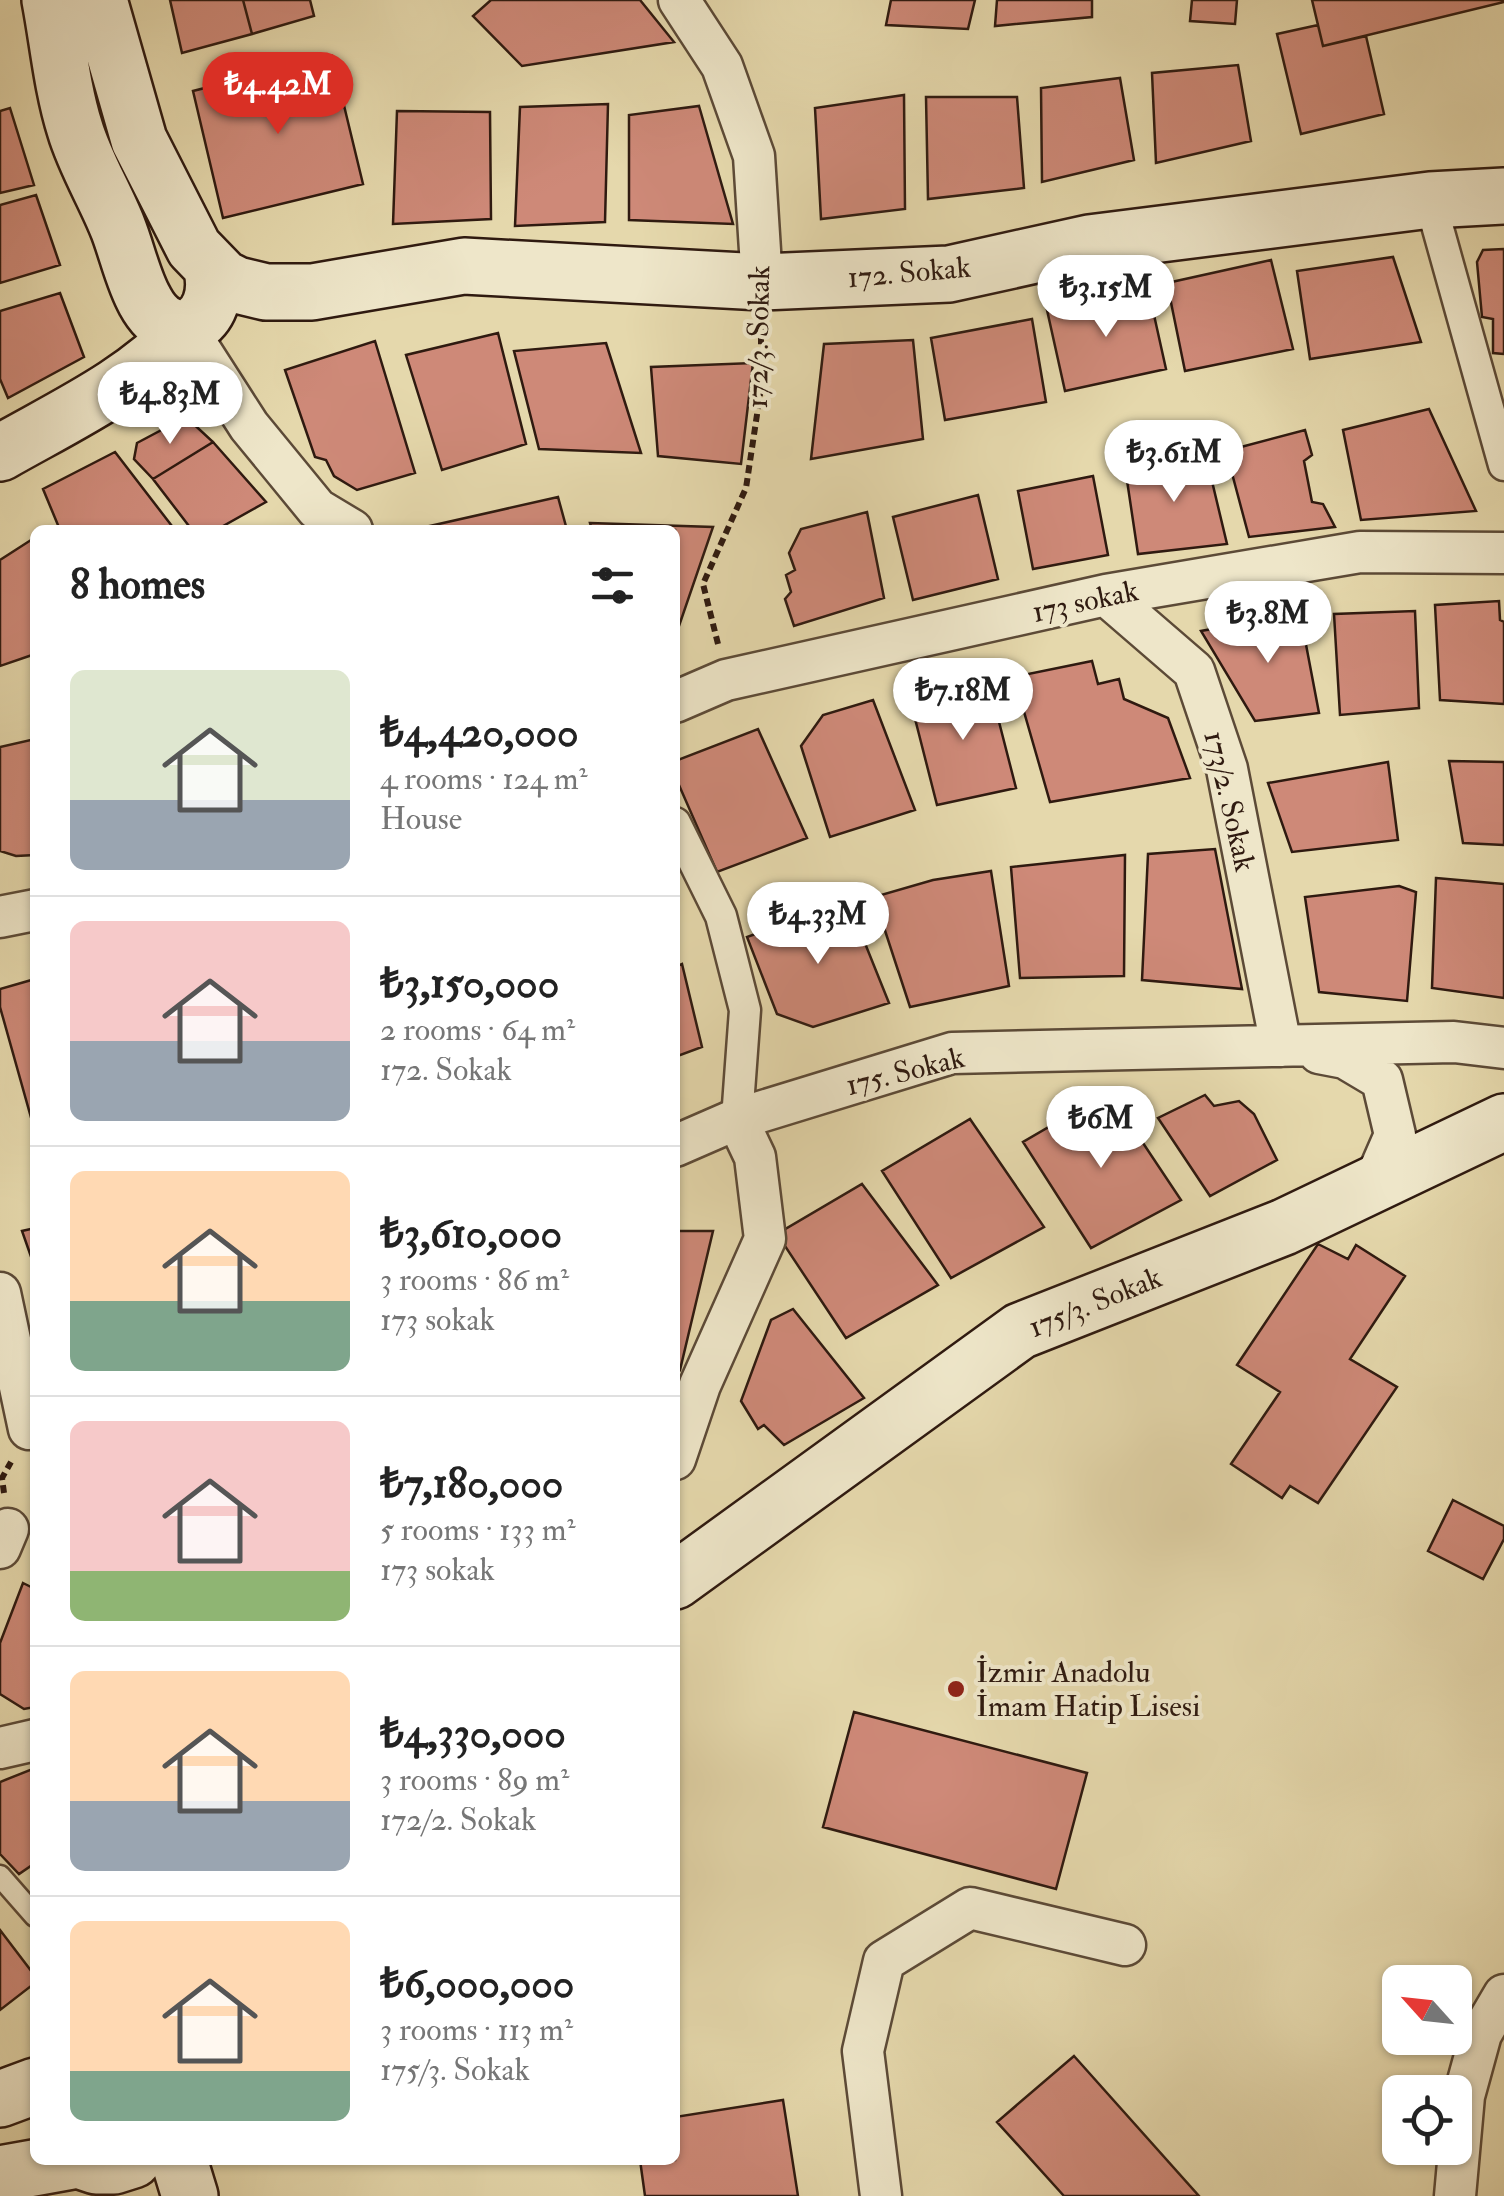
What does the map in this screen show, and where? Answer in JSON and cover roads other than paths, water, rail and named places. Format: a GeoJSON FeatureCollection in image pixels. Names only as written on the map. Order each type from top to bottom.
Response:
{"type":"FeatureCollection","features":[{"type":"Feature","properties":{"kind":"main road"},"geometry":{"type":"LineString","coordinates":[[50,0],[75,130],[108,202],[171,312]]}},
{"type":"Feature","properties":{"kind":"main road"},"geometry":{"type":"LineString","coordinates":[[99,0],[138,140],[203,259],[212,302],[171,312]]}},
{"type":"Feature","properties":{"kind":"main road","name":"172. Sokak"},"geometry":{"type":"LineString","coordinates":[[0,454],[161,354],[171,312],[216,322],[312,292],[464,266],[762,282],[949,274],[1089,243],[1430,200],[1504,196]]}},
{"type":"Feature","properties":{"kind":"main road"},"geometry":{"type":"LineString","coordinates":[[171,312],[143,259],[157,246],[178,242],[203,259]]}},
{"type":"Feature","properties":{"kind":"main road","name":"172. Sokak"},"geometry":{"type":"LineString","coordinates":[[203,259],[237,285],[266,292],[312,292]]}},
{"type":"Feature","properties":{"kind":"main road","name":"175/3. Sokak"},"geometry":{"type":"LineString","coordinates":[[680,1576],[1020,1330],[1284,1227],[1504,1122]]}},
{"type":"Feature","properties":{"kind":"main road"},"geometry":{"type":"LineString","coordinates":[[0,2099],[30,2088]]}},
{"type":"Feature","properties":{"kind":"main road"},"geometry":{"type":"LineString","coordinates":[[180,2165],[190,2196]]}},
{"type":"Feature","properties":{"kind":"main road"},"geometry":{"type":"LineString","coordinates":[[0,2174],[107,2170]]}},
{"type":"Feature","properties":{"kind":"street","name":"172/3. Sokak"},"geometry":{"type":"LineString","coordinates":[[679,0],[722,66],[754,156],[762,282]]}},
{"type":"Feature","properties":{"kind":"street"},"geometry":{"type":"LineString","coordinates":[[1430,200],[1504,465]]}},
{"type":"Feature","properties":{"kind":"street"},"geometry":{"type":"LineString","coordinates":[[171,312],[198,345],[249,426],[318,509],[344,525]]}},
{"type":"Feature","properties":{"kind":"street","name":"173 sokak"},"geometry":{"type":"LineString","coordinates":[[680,700],[726,680],[1106,596],[1360,552],[1504,553]]}},
{"type":"Feature","properties":{"kind":"street","name":"173/2. Sokak"},"geometry":{"type":"LineString","coordinates":[[1106,596],[1194,671],[1227,769],[1281,1046]]}},
{"type":"Feature","properties":{"kind":"street"},"geometry":{"type":"LineString","coordinates":[[680,833],[721,916],[746,1010],[737,1119],[755,1157],[765,1239],[700,1385],[680,1444]]}},
{"type":"Feature","properties":{"kind":"street"},"geometry":{"type":"LineString","coordinates":[[0,917],[30,911]]}},
{"type":"Feature","properties":{"kind":"street","name":"175. Sokak"},"geometry":{"type":"LineString","coordinates":[[680,1144],[737,1119],[952,1053],[1454,1042],[1504,1048]]}},
{"type":"Feature","properties":{"kind":"street"},"geometry":{"type":"LineString","coordinates":[[1281,1046],[1344,1058],[1382,1080],[1394,1135],[1375,1181]]}},
{"type":"Feature","properties":{"kind":"street"},"geometry":{"type":"LineString","coordinates":[[0,1293],[21,1430]]}},
{"type":"Feature","properties":{"kind":"street"},"geometry":{"type":"LineString","coordinates":[[0,1748],[30,1741]]}},
{"type":"Feature","properties":{"kind":"street"},"geometry":{"type":"LineString","coordinates":[[882,2196],[863,2050],[884,1962],[970,1908],[1126,1945]]}},
{"type":"Feature","properties":{"kind":"street"},"geometry":{"type":"LineString","coordinates":[[1455,2196],[1464,2096],[1481,2034],[1504,1995]]}},
{"type":"Feature","properties":{"kind":"lane"},"geometry":{"type":"LineString","coordinates":[[0,1876],[30,1910]]}},
{"type":"Feature","properties":{"kind":"place","name":"İzmir Anadolu İmam Hatip Lisesi"},"geometry":{"type":"Point","coordinates":[956,1689]}}]}
